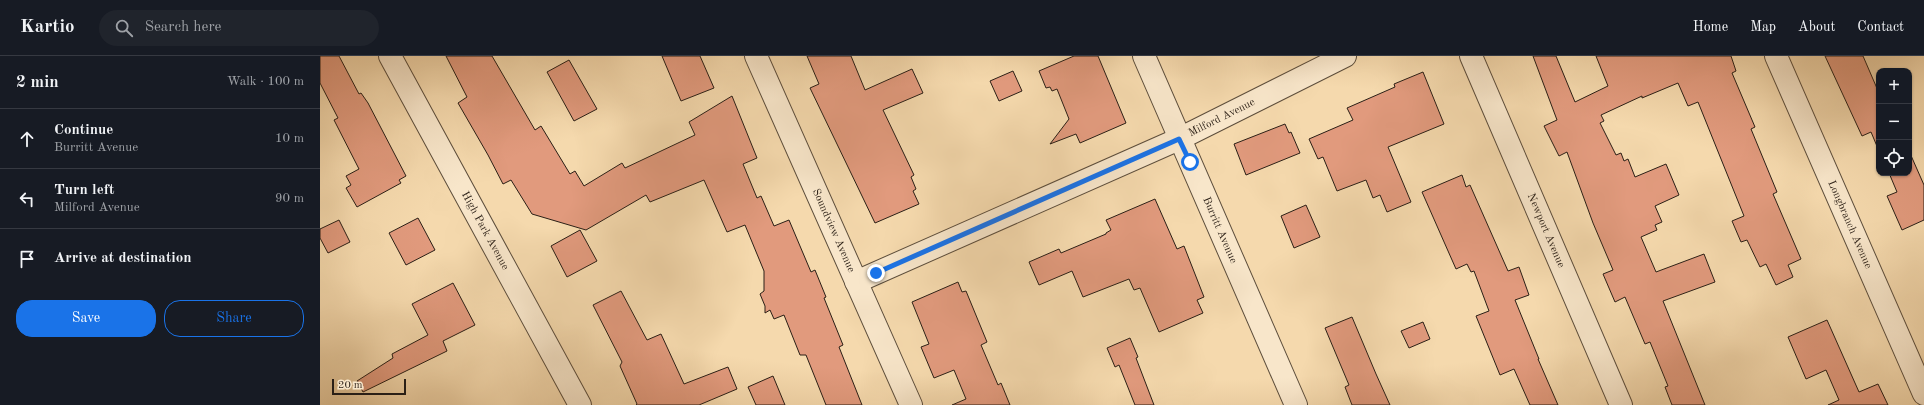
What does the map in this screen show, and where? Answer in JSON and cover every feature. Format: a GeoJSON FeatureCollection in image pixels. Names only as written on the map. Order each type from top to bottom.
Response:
{"type":"FeatureCollection","features":[{"type":"Feature","properties":{"kind":"street","name":"High Park Avenue"},"geometry":{"type":"LineString","coordinates":[[390,56],[580,405]]}},
{"type":"Feature","properties":{"kind":"street","name":"Soundview Avenue"},"geometry":{"type":"LineString","coordinates":[[756,56],[911,405]]}},
{"type":"Feature","properties":{"kind":"street","name":"Burritt Avenue"},"geometry":{"type":"LineString","coordinates":[[1144,56],[1296,405]]}},
{"type":"Feature","properties":{"kind":"street","name":"Milford Avenue"},"geometry":{"type":"LineString","coordinates":[[856,282],[1179,139],[1345,56]]}},
{"type":"Feature","properties":{"kind":"street","name":"Newport Avenue"},"geometry":{"type":"LineString","coordinates":[[1471,56],[1621,405]]}},
{"type":"Feature","properties":{"kind":"street","name":"Longbranch Avenue"},"geometry":{"type":"LineString","coordinates":[[1776,56],[1924,394]]}},
{"type":"Feature","properties":{"kind":"building"},"geometry":{"type":"Polygon","coordinates":[[[320,56],[339,56],[359,94],[361,93],[368,103],[406,176],[399,180],[401,183],[357,207],[346,188],[351,185],[346,176],[359,169],[334,120],[338,118],[320,83],[320,56]]]}},
{"type":"Feature","properties":{"kind":"building"},"geometry":{"type":"Polygon","coordinates":[[[446,56],[492,56],[535,130],[541,126],[570,174],[575,171],[584,186],[622,163],[625,168],[695,135],[689,122],[732,96],[757,158],[743,164],[757,198],[761,196],[774,226],[789,220],[811,272],[815,270],[826,297],[824,298],[843,345],[839,347],[862,405],[826,405],[806,355],[800,355],[784,315],[774,319],[770,310],[765,313],[765,306],[760,294],[764,291],[764,271],[745,225],[727,232],[704,180],[650,202],[646,195],[586,230],[532,214],[511,180],[503,184],[458,103],[467,97],[446,56]]]}},
{"type":"Feature","properties":{"kind":"building"},"geometry":{"type":"Polygon","coordinates":[[[662,56],[700,56],[714,88],[681,101],[662,56]]]}},
{"type":"Feature","properties":{"kind":"building"},"geometry":{"type":"Polygon","coordinates":[[[807,56],[851,56],[865,90],[912,69],[923,93],[883,110],[914,175],[911,177],[916,189],[913,191],[919,204],[875,223],[810,88],[819,84],[807,56]]]}},
{"type":"Feature","properties":{"kind":"building"},"geometry":{"type":"Polygon","coordinates":[[[1074,56],[1098,56],[1126,123],[1080,143],[1076,134],[1050,144],[1069,119],[1057,89],[1052,91],[1050,87],[1046,88],[1039,71],[1074,56]]]}},
{"type":"Feature","properties":{"kind":"building"},"geometry":{"type":"Polygon","coordinates":[[[1533,56],[1556,56],[1575,102],[1608,86],[1596,56],[1731,56],[1736,71],[1732,73],[1755,127],[1751,129],[1777,192],[1773,194],[1801,259],[1788,265],[1793,277],[1776,285],[1766,264],[1760,267],[1747,240],[1741,242],[1732,221],[1744,216],[1698,102],[1688,106],[1678,83],[1642,98],[1642,96],[1601,115],[1604,121],[1600,123],[1616,155],[1621,153],[1624,161],[1628,159],[1635,177],[1666,164],[1679,195],[1655,206],[1662,222],[1655,225],[1657,230],[1641,237],[1656,272],[1704,254],[1715,282],[1663,301],[1705,405],[1672,405],[1665,387],[1668,386],[1650,342],[1645,344],[1625,297],[1615,302],[1603,274],[1613,270],[1593,223],[1567,152],[1559,156],[1544,126],[1557,120],[1533,56]]]}},
{"type":"Feature","properties":{"kind":"building"},"geometry":{"type":"Polygon","coordinates":[[[1825,56],[1863,56],[1876,86],[1876,144],[1871,132],[1862,136],[1825,56]]]}},
{"type":"Feature","properties":{"kind":"building"},"geometry":{"type":"Polygon","coordinates":[[[569,60],[597,109],[574,121],[547,72],[569,60]]]}},
{"type":"Feature","properties":{"kind":"building"},"geometry":{"type":"Polygon","coordinates":[[[1013,71],[1022,91],[999,101],[990,81],[1013,71]]]}},
{"type":"Feature","properties":{"kind":"building"},"geometry":{"type":"Polygon","coordinates":[[[1423,72],[1444,124],[1388,147],[1411,202],[1387,212],[1380,195],[1373,198],[1366,180],[1337,191],[1323,157],[1318,159],[1309,139],[1353,120],[1347,108],[1395,87],[1394,84],[1423,72]]]}},
{"type":"Feature","properties":{"kind":"building"},"geometry":{"type":"Polygon","coordinates":[[[1285,124],[1289,133],[1291,132],[1300,153],[1246,175],[1234,144],[1285,124]]]}},
{"type":"Feature","properties":{"kind":"building"},"geometry":{"type":"Polygon","coordinates":[[[1912,158],[1924,185],[1924,220],[1902,230],[1887,196],[1897,192],[1890,176],[1912,176],[1912,158]]]}},
{"type":"Feature","properties":{"kind":"building"},"geometry":{"type":"Polygon","coordinates":[[[1462,175],[1466,187],[1470,185],[1508,271],[1519,267],[1529,295],[1515,300],[1558,405],[1530,405],[1514,369],[1500,375],[1476,316],[1489,311],[1474,271],[1471,272],[1467,264],[1456,269],[1422,192],[1462,175]]]}},
{"type":"Feature","properties":{"kind":"building"},"geometry":{"type":"Polygon","coordinates":[[[1155,199],[1177,249],[1184,246],[1204,297],[1197,300],[1203,313],[1159,332],[1140,288],[1134,290],[1129,279],[1083,297],[1072,271],[1039,285],[1029,262],[1059,249],[1061,253],[1106,234],[1111,230],[1106,220],[1155,199]]]}},
{"type":"Feature","properties":{"kind":"building"},"geometry":{"type":"Polygon","coordinates":[[[1306,205],[1320,237],[1294,248],[1281,216],[1306,205]]]}},
{"type":"Feature","properties":{"kind":"building"},"geometry":{"type":"Polygon","coordinates":[[[418,218],[435,250],[406,265],[389,233],[418,218]]]}},
{"type":"Feature","properties":{"kind":"building"},"geometry":{"type":"Polygon","coordinates":[[[339,220],[350,242],[328,253],[320,238],[320,229],[339,220]]]}},
{"type":"Feature","properties":{"kind":"building"},"geometry":{"type":"Polygon","coordinates":[[[580,230],[597,261],[567,277],[551,246],[580,230]]]}},
{"type":"Feature","properties":{"kind":"building"},"geometry":{"type":"Polygon","coordinates":[[[958,282],[962,292],[966,291],[987,342],[981,345],[998,385],[1001,383],[1010,405],[952,405],[966,399],[954,370],[934,378],[921,347],[929,344],[912,302],[958,282]]]}},
{"type":"Feature","properties":{"kind":"building"},"geometry":{"type":"Polygon","coordinates":[[[453,283],[475,325],[443,341],[447,351],[363,392],[357,381],[393,358],[392,354],[428,335],[412,304],[453,283]]]}},
{"type":"Feature","properties":{"kind":"building"},"geometry":{"type":"Polygon","coordinates":[[[621,291],[647,340],[661,334],[684,384],[728,367],[737,389],[699,405],[636,405],[637,404],[620,366],[622,362],[593,305],[621,291]]]}},
{"type":"Feature","properties":{"kind":"building"},"geometry":{"type":"Polygon","coordinates":[[[1352,317],[1390,405],[1352,405],[1345,387],[1349,385],[1325,328],[1352,317]]]}},
{"type":"Feature","properties":{"kind":"building"},"geometry":{"type":"Polygon","coordinates":[[[1827,320],[1859,392],[1878,384],[1888,405],[1828,405],[1839,400],[1826,370],[1806,379],[1788,337],[1827,320]]]}},
{"type":"Feature","properties":{"kind":"building"},"geometry":{"type":"Polygon","coordinates":[[[1423,322],[1430,339],[1409,348],[1401,331],[1423,322]]]}},
{"type":"Feature","properties":{"kind":"building"},"geometry":{"type":"Polygon","coordinates":[[[1130,338],[1154,405],[1135,405],[1119,365],[1115,367],[1107,348],[1130,338]]]}},
{"type":"Feature","properties":{"kind":"building"},"geometry":{"type":"Polygon","coordinates":[[[773,376],[785,405],[756,405],[748,387],[773,376]]]}},
{"type":"Feature","properties":{"kind":"route"},"geometry":{"type":"LineString","coordinates":[[876,273],[1179,139],[1190,162]]}}]}
